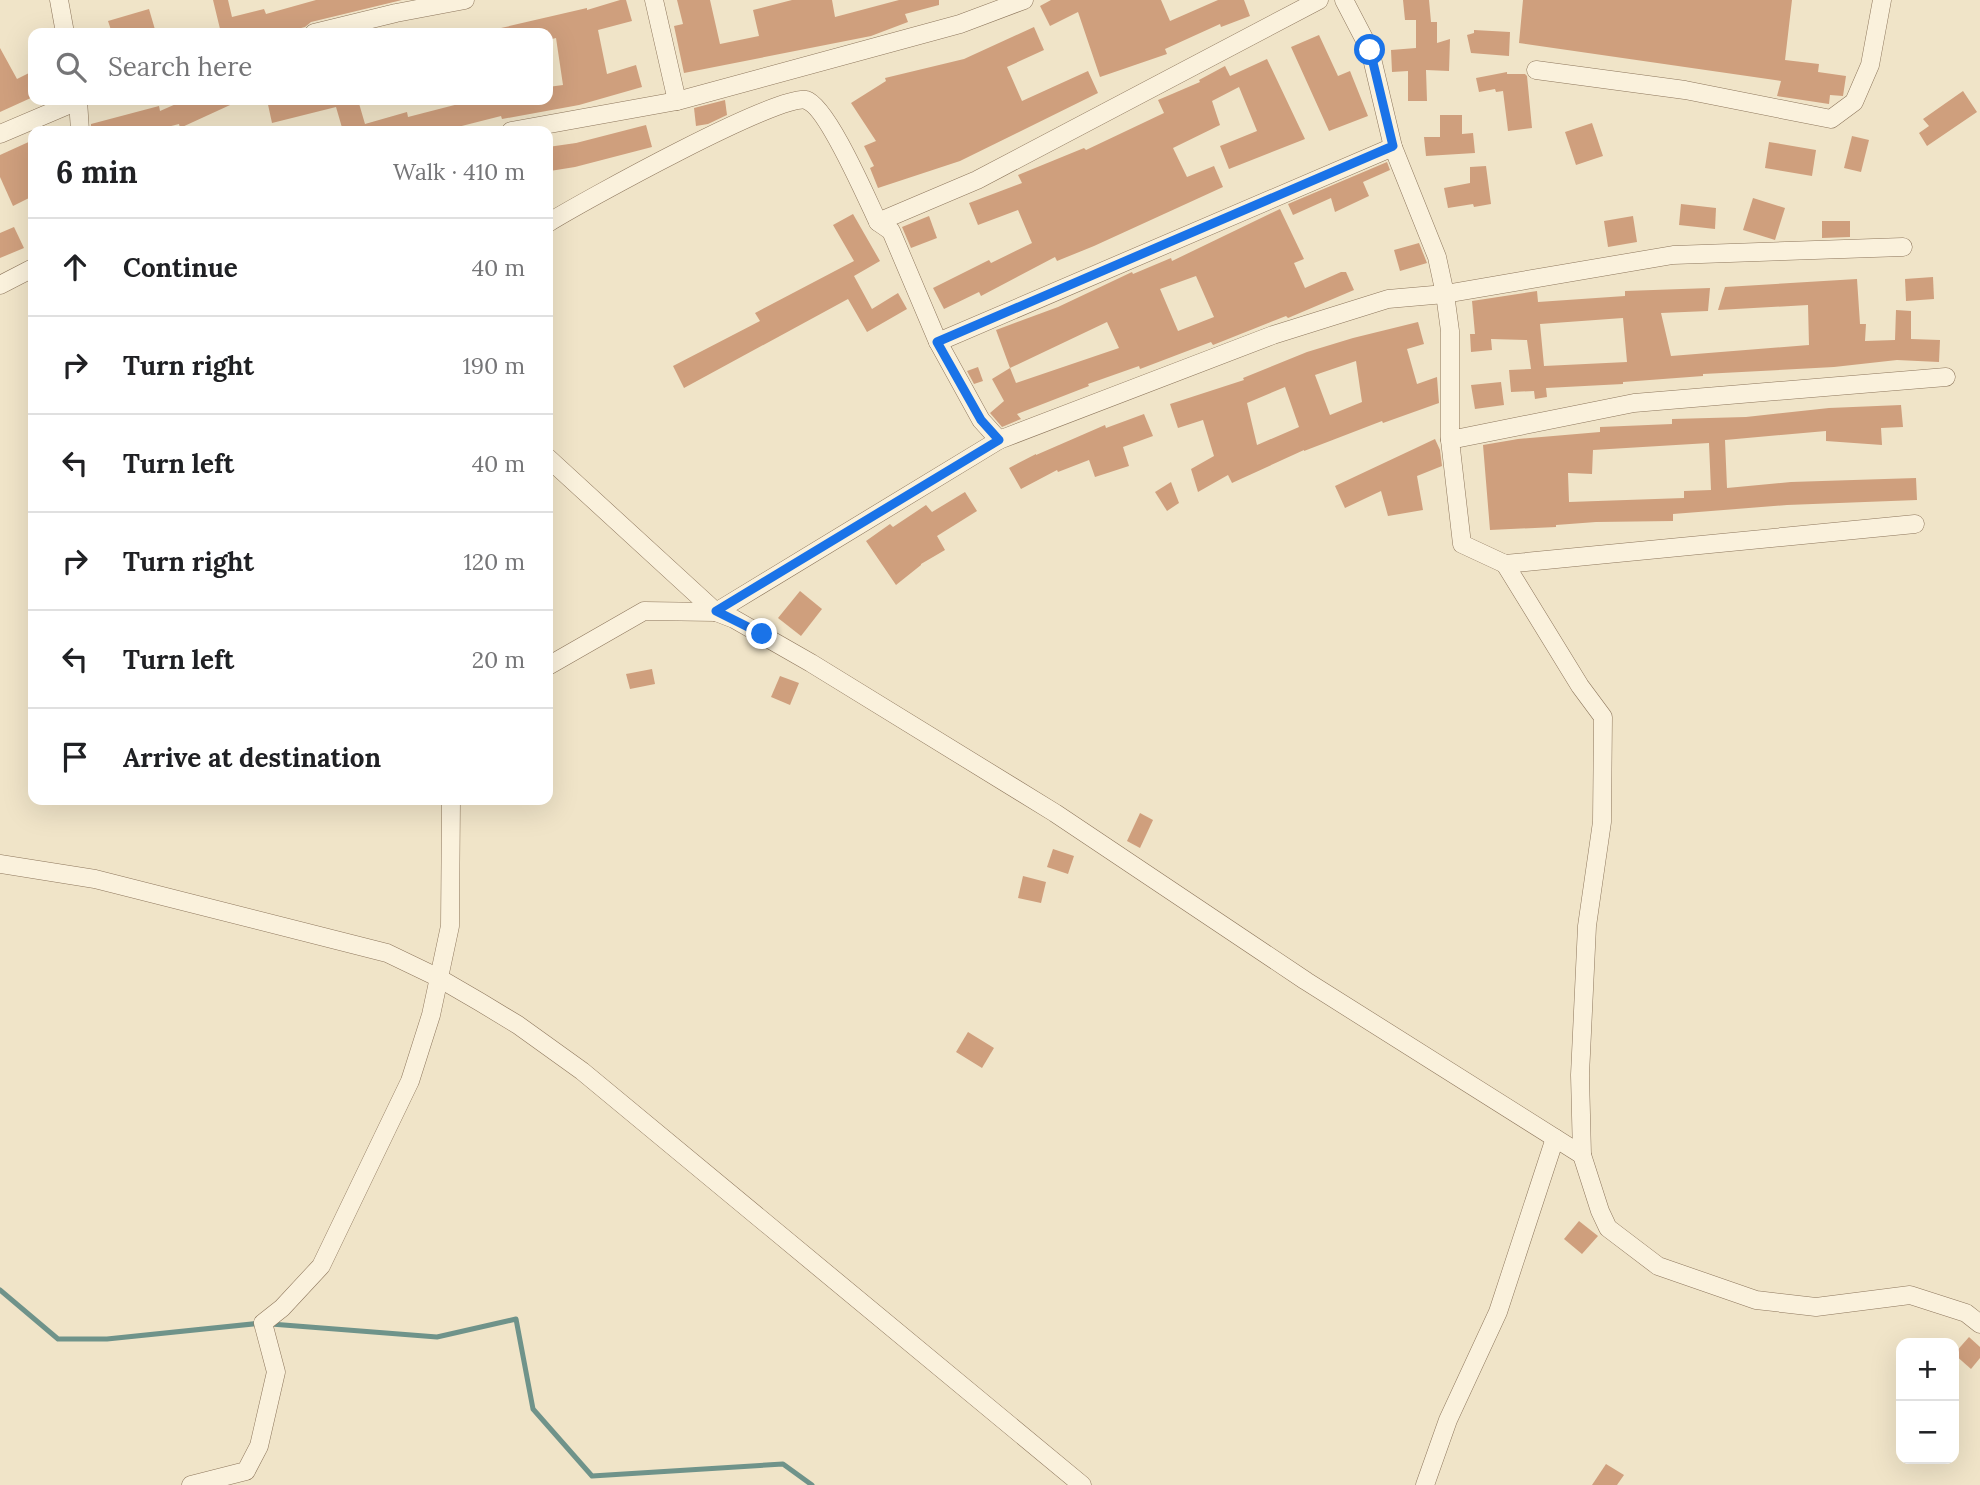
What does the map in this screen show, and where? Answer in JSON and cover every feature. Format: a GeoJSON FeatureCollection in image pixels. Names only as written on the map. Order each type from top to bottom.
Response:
{"type":"FeatureCollection","features":[{"type":"Feature","properties":{"kind":"street"},"geometry":{"type":"LineString","coordinates":[[59,0],[64,28]]}},
{"type":"Feature","properties":{"kind":"street"},"geometry":{"type":"LineString","coordinates":[[334,28],[465,0]]}},
{"type":"Feature","properties":{"kind":"street"},"geometry":{"type":"LineString","coordinates":[[654,0],[677,100]]}},
{"type":"Feature","properties":{"kind":"street"},"geometry":{"type":"LineString","coordinates":[[538,126],[677,100],[960,24],[1024,0]]}},
{"type":"Feature","properties":{"kind":"street"},"geometry":{"type":"LineString","coordinates":[[878,222],[977,180],[1319,0]]}},
{"type":"Feature","properties":{"kind":"street"},"geometry":{"type":"LineString","coordinates":[[1344,0],[1370,50],[1393,146],[1437,257],[1450,331],[1450,440],[1462,544],[1505,564],[1915,524]]}},
{"type":"Feature","properties":{"kind":"street"},"geometry":{"type":"LineString","coordinates":[[1536,70],[1685,90],[1832,119],[1854,102],[1870,65],[1882,0]]}},
{"type":"Feature","properties":{"kind":"street"},"geometry":{"type":"LineString","coordinates":[[553,220],[736,122],[788,101],[805,99],[816,105],[830,126],[878,222],[891,231],[937,342],[981,420],[999,440]]}},
{"type":"Feature","properties":{"kind":"street"},"geometry":{"type":"LineString","coordinates":[[0,134],[67,105]]}},
{"type":"Feature","properties":{"kind":"street"},"geometry":{"type":"LineString","coordinates":[[79,105],[80,126]]}},
{"type":"Feature","properties":{"kind":"street"},"geometry":{"type":"LineString","coordinates":[[937,342],[1393,146]]}},
{"type":"Feature","properties":{"kind":"street"},"geometry":{"type":"LineString","coordinates":[[553,663],[644,611],[716,611],[999,440],[1273,335],[1388,299],[1445,294],[1673,256],[1903,247]]}},
{"type":"Feature","properties":{"kind":"street"},"geometry":{"type":"LineString","coordinates":[[0,285],[28,271]]}},
{"type":"Feature","properties":{"kind":"street"},"geometry":{"type":"LineString","coordinates":[[1450,440],[1634,403],[1946,377]]}},
{"type":"Feature","properties":{"kind":"street"},"geometry":{"type":"LineString","coordinates":[[553,463],[716,611],[801,657],[977,764],[1306,981],[1582,1155]]}},
{"type":"Feature","properties":{"kind":"street"},"geometry":{"type":"LineString","coordinates":[[1505,564],[1580,686],[1603,717],[1602,822],[1586,940],[1580,1075],[1582,1155],[1608,1228],[1658,1266],[1756,1300],[1816,1307],[1910,1295],[1966,1313],[1980,1324]]}},
{"type":"Feature","properties":{"kind":"street"},"geometry":{"type":"LineString","coordinates":[[191,1485],[246,1471],[259,1446],[276,1372],[263,1323],[282,1308],[321,1266],[410,1081],[431,1015],[450,926],[451,805]]}},
{"type":"Feature","properties":{"kind":"street"},"geometry":{"type":"LineString","coordinates":[[0,864],[95,879],[387,953],[437,977],[518,1025],[582,1071],[1082,1485]]}},
{"type":"Feature","properties":{"kind":"street"},"geometry":{"type":"LineString","coordinates":[[1425,1485],[1448,1420],[1498,1312],[1555,1138]]}},
{"type":"Feature","properties":{"kind":"building"},"geometry":{"type":"Polygon","coordinates":[[[213,0],[228,0],[232,17],[264,9],[266,14],[316,0],[402,0],[311,22],[301,28],[220,28],[213,0]]]}},
{"type":"Feature","properties":{"kind":"building"},"geometry":{"type":"Polygon","coordinates":[[[626,0],[632,21],[598,30],[607,74],[636,65],[642,87],[579,105],[502,119],[501,116],[462,126],[342,126],[336,107],[272,123],[268,105],[359,105],[365,124],[407,112],[408,117],[455,105],[553,105],[553,86],[563,85],[553,28],[501,28],[626,0]]]}},
{"type":"Feature","properties":{"kind":"building"},"geometry":{"type":"Polygon","coordinates":[[[677,0],[710,0],[720,44],[759,36],[753,10],[792,0],[832,0],[835,17],[899,0],[939,0],[939,5],[905,14],[908,22],[871,36],[684,73],[674,26],[683,24],[677,0]]]}},
{"type":"Feature","properties":{"kind":"building"},"geometry":{"type":"Polygon","coordinates":[[[1051,0],[1161,0],[1170,21],[1218,0],[1244,0],[1250,16],[1221,27],[1220,24],[1165,49],[1167,54],[1100,77],[1078,12],[1050,26],[1040,6],[1051,0]]]}},
{"type":"Feature","properties":{"kind":"building"},"geometry":{"type":"Polygon","coordinates":[[[1403,0],[1429,0],[1431,22],[1437,22],[1437,43],[1450,39],[1449,71],[1426,70],[1427,101],[1408,101],[1408,71],[1392,72],[1391,50],[1416,48],[1416,20],[1405,20],[1403,0]]]}},
{"type":"Feature","properties":{"kind":"building"},"geometry":{"type":"Polygon","coordinates":[[[1523,0],[1792,0],[1785,60],[1819,64],[1818,72],[1846,76],[1843,96],[1830,95],[1829,104],[1777,96],[1781,81],[1519,43],[1523,0]]]}},
{"type":"Feature","properties":{"kind":"building"},"geometry":{"type":"Polygon","coordinates":[[[149,9],[155,28],[110,28],[108,21],[149,9]]]}},
{"type":"Feature","properties":{"kind":"building"},"geometry":{"type":"Polygon","coordinates":[[[1034,27],[1044,50],[1007,67],[1022,101],[1088,71],[1098,93],[960,161],[878,188],[870,168],[874,166],[864,146],[876,141],[851,103],[886,81],[885,78],[964,59],[1034,27]]]}},
{"type":"Feature","properties":{"kind":"building"},"geometry":{"type":"Polygon","coordinates":[[[1474,30],[1510,32],[1509,56],[1471,53],[1467,35],[1474,33],[1474,30]]]}},
{"type":"Feature","properties":{"kind":"building"},"geometry":{"type":"Polygon","coordinates":[[[1319,35],[1338,76],[1350,71],[1368,116],[1329,131],[1291,47],[1319,35]]]}},
{"type":"Feature","properties":{"kind":"building"},"geometry":{"type":"Polygon","coordinates":[[[0,48],[17,79],[28,74],[28,99],[0,112],[0,48]]]}},
{"type":"Feature","properties":{"kind":"building"},"geometry":{"type":"Polygon","coordinates":[[[1267,59],[1305,139],[1229,169],[1220,146],[1257,131],[1239,87],[1212,101],[1220,125],[1173,148],[1187,177],[1214,166],[1223,187],[1094,246],[1057,261],[1055,257],[981,296],[979,292],[944,309],[933,288],[989,260],[991,263],[1032,243],[1018,210],[978,225],[969,203],[1022,183],[1018,175],[1084,148],[1086,150],[1164,113],[1158,100],[1200,82],[1199,80],[1225,66],[1230,76],[1267,59]]]}},
{"type":"Feature","properties":{"kind":"building"},"geometry":{"type":"Polygon","coordinates":[[[1507,72],[1527,76],[1532,128],[1508,131],[1503,91],[1496,92],[1495,89],[1479,92],[1476,78],[1507,72]]]}},
{"type":"Feature","properties":{"kind":"building"},"geometry":{"type":"Polygon","coordinates":[[[1963,91],[1977,112],[1927,146],[1919,133],[1929,126],[1923,119],[1963,91]]]}},
{"type":"Feature","properties":{"kind":"building"},"geometry":{"type":"Polygon","coordinates":[[[725,100],[727,115],[708,124],[696,126],[694,108],[725,100]]]}},
{"type":"Feature","properties":{"kind":"building"},"geometry":{"type":"Polygon","coordinates":[[[174,105],[230,105],[184,126],[91,126],[159,106],[160,111],[174,105]]]}},
{"type":"Feature","properties":{"kind":"building"},"geometry":{"type":"Polygon","coordinates":[[[1440,115],[1462,115],[1462,134],[1473,133],[1475,153],[1426,156],[1424,137],[1440,137],[1440,115]]]}},
{"type":"Feature","properties":{"kind":"building"},"geometry":{"type":"Polygon","coordinates":[[[1592,123],[1603,156],[1576,165],[1565,132],[1592,123]]]}},
{"type":"Feature","properties":{"kind":"building"},"geometry":{"type":"Polygon","coordinates":[[[646,125],[652,147],[553,171],[553,146],[646,125]]]}},
{"type":"Feature","properties":{"kind":"building"},"geometry":{"type":"Polygon","coordinates":[[[1852,136],[1869,140],[1861,172],[1844,168],[1852,136]]]}},
{"type":"Feature","properties":{"kind":"building"},"geometry":{"type":"Polygon","coordinates":[[[28,142],[28,198],[13,206],[0,177],[0,155],[28,142]]]}},
{"type":"Feature","properties":{"kind":"building"},"geometry":{"type":"Polygon","coordinates":[[[1769,142],[1816,150],[1812,176],[1765,168],[1769,142]]]}},
{"type":"Feature","properties":{"kind":"building"},"geometry":{"type":"Polygon","coordinates":[[[1387,162],[1390,170],[1363,182],[1369,196],[1335,212],[1331,198],[1293,215],[1288,204],[1387,162]]]}},
{"type":"Feature","properties":{"kind":"building"},"geometry":{"type":"Polygon","coordinates":[[[1486,166],[1491,204],[1448,208],[1444,188],[1470,183],[1470,167],[1486,166]]]}},
{"type":"Feature","properties":{"kind":"building"},"geometry":{"type":"Polygon","coordinates":[[[1753,198],[1785,208],[1775,240],[1743,230],[1753,198]]]}},
{"type":"Feature","properties":{"kind":"building"},"geometry":{"type":"Polygon","coordinates":[[[1681,204],[1716,208],[1715,229],[1679,225],[1681,204]]]}},
{"type":"Feature","properties":{"kind":"building"},"geometry":{"type":"Polygon","coordinates":[[[1280,209],[1304,259],[1294,263],[1305,288],[1346,272],[1354,290],[1288,318],[1286,316],[1213,345],[1211,342],[1140,369],[1139,366],[1088,384],[1089,386],[1017,414],[1021,419],[1002,427],[990,413],[1004,401],[992,379],[1010,368],[996,330],[1058,307],[1132,272],[1133,274],[1171,258],[1172,261],[1280,209]],[[1196,276],[1160,289],[1178,331],[1214,317],[1196,276]],[[1107,322],[1010,368],[1016,383],[1119,348],[1107,322]]]}},
{"type":"Feature","properties":{"kind":"building"},"geometry":{"type":"Polygon","coordinates":[[[853,214],[880,261],[854,276],[872,309],[898,293],[907,309],[867,332],[848,299],[684,388],[673,366],[760,321],[755,313],[854,261],[833,225],[853,214]]]}},
{"type":"Feature","properties":{"kind":"building"},"geometry":{"type":"Polygon","coordinates":[[[929,216],[937,238],[911,248],[902,227],[929,216]]]}},
{"type":"Feature","properties":{"kind":"building"},"geometry":{"type":"Polygon","coordinates":[[[1633,216],[1637,242],[1608,247],[1604,221],[1633,216]]]}},
{"type":"Feature","properties":{"kind":"building"},"geometry":{"type":"Polygon","coordinates":[[[1822,221],[1850,221],[1850,237],[1822,238],[1822,221]]]}},
{"type":"Feature","properties":{"kind":"building"},"geometry":{"type":"Polygon","coordinates":[[[14,227],[24,248],[0,258],[0,233],[14,227]]]}},
{"type":"Feature","properties":{"kind":"building"},"geometry":{"type":"Polygon","coordinates":[[[1419,243],[1427,263],[1400,271],[1394,250],[1419,243]]]}},
{"type":"Feature","properties":{"kind":"building"},"geometry":{"type":"Polygon","coordinates":[[[1933,277],[1934,299],[1906,301],[1905,279],[1933,277]]]}},
{"type":"Feature","properties":{"kind":"building"},"geometry":{"type":"Polygon","coordinates":[[[1857,279],[1860,324],[1866,324],[1865,341],[1895,340],[1896,310],[1911,311],[1911,339],[1940,340],[1939,362],[1897,360],[1834,367],[1703,374],[1623,384],[1546,388],[1547,397],[1535,399],[1534,391],[1511,392],[1509,370],[1531,369],[1527,340],[1491,339],[1492,350],[1471,352],[1470,334],[1475,334],[1472,301],[1537,291],[1538,302],[1625,296],[1625,291],[1710,288],[1708,311],[1661,313],[1671,356],[1809,345],[1808,305],[1718,310],[1725,287],[1857,279]],[[1623,318],[1540,324],[1544,366],[1627,362],[1623,318]]]}},
{"type":"Feature","properties":{"kind":"building"},"geometry":{"type":"Polygon","coordinates":[[[1418,322],[1424,344],[1407,349],[1417,384],[1437,377],[1439,403],[1304,450],[1232,483],[1228,475],[1198,492],[1191,469],[1214,456],[1203,420],[1178,428],[1170,404],[1244,380],[1243,378],[1307,352],[1418,322]],[[1356,361],[1315,375],[1330,415],[1362,402],[1356,361]],[[1285,387],[1247,403],[1257,445],[1299,427],[1285,387]]]}},
{"type":"Feature","properties":{"kind":"building"},"geometry":{"type":"Polygon","coordinates":[[[978,367],[983,381],[974,384],[967,371],[978,367]]]}},
{"type":"Feature","properties":{"kind":"building"},"geometry":{"type":"Polygon","coordinates":[[[1501,382],[1504,405],[1475,409],[1471,385],[1501,382]]]}},
{"type":"Feature","properties":{"kind":"building"},"geometry":{"type":"Polygon","coordinates":[[[1901,405],[1903,427],[1881,428],[1882,445],[1826,441],[1826,431],[1725,440],[1727,488],[1791,482],[1916,478],[1917,500],[1787,505],[1673,514],[1673,521],[1596,522],[1490,530],[1483,445],[1600,432],[1600,427],[1672,424],[1672,419],[1746,417],[1829,408],[1901,405]],[[1709,443],[1593,450],[1592,474],[1568,473],[1569,502],[1684,498],[1684,491],[1711,490],[1709,443]]]}},
{"type":"Feature","properties":{"kind":"building"},"geometry":{"type":"Polygon","coordinates":[[[1144,414],[1153,436],[1123,447],[1129,466],[1095,477],[1089,460],[1058,472],[1057,470],[1021,489],[1009,468],[1105,425],[1106,428],[1144,414]]]}},
{"type":"Feature","properties":{"kind":"building"},"geometry":{"type":"Polygon","coordinates":[[[1435,439],[1442,466],[1417,476],[1423,510],[1388,516],[1381,491],[1345,508],[1335,486],[1435,439]]]}},
{"type":"Feature","properties":{"kind":"building"},"geometry":{"type":"Polygon","coordinates":[[[1171,482],[1179,503],[1167,511],[1155,492],[1171,482]]]}},
{"type":"Feature","properties":{"kind":"building"},"geometry":{"type":"Polygon","coordinates":[[[965,492],[977,511],[937,536],[945,550],[921,564],[896,585],[866,541],[890,524],[893,527],[926,505],[932,512],[965,492]]]}},
{"type":"Feature","properties":{"kind":"building"},"geometry":{"type":"Polygon","coordinates":[[[800,591],[822,609],[801,636],[778,618],[800,591]]]}},
{"type":"Feature","properties":{"kind":"building"},"geometry":{"type":"Polygon","coordinates":[[[652,669],[655,684],[630,689],[626,674],[652,669]]]}},
{"type":"Feature","properties":{"kind":"building"},"geometry":{"type":"Polygon","coordinates":[[[780,676],[799,683],[790,705],[771,697],[780,676]]]}},
{"type":"Feature","properties":{"kind":"building"},"geometry":{"type":"Polygon","coordinates":[[[1140,813],[1153,820],[1140,848],[1127,841],[1140,813]]]}},
{"type":"Feature","properties":{"kind":"building"},"geometry":{"type":"Polygon","coordinates":[[[1053,849],[1074,856],[1068,874],[1047,867],[1053,849]]]}},
{"type":"Feature","properties":{"kind":"building"},"geometry":{"type":"Polygon","coordinates":[[[1023,876],[1046,882],[1041,903],[1018,898],[1023,876]]]}},
{"type":"Feature","properties":{"kind":"building"},"geometry":{"type":"Polygon","coordinates":[[[968,1032],[994,1048],[982,1068],[956,1052],[968,1032]]]}},
{"type":"Feature","properties":{"kind":"building"},"geometry":{"type":"Polygon","coordinates":[[[1579,1221],[1598,1236],[1582,1254],[1564,1239],[1579,1221]]]}},
{"type":"Feature","properties":{"kind":"building"},"geometry":{"type":"Polygon","coordinates":[[[1969,1337],[1980,1347],[1980,1358],[1971,1369],[1959,1358],[1959,1348],[1969,1337]]]}},
{"type":"Feature","properties":{"kind":"building"},"geometry":{"type":"Polygon","coordinates":[[[1606,1464],[1624,1475],[1617,1485],[1592,1485],[1606,1464]]]}},
{"type":"Feature","properties":{"kind":"waterway"},"geometry":{"type":"LineString","coordinates":[[0,1290],[58,1339],[107,1339],[262,1323]]}},
{"type":"Feature","properties":{"kind":"waterway"},"geometry":{"type":"LineString","coordinates":[[271,1324],[437,1337],[516,1319],[533,1409],[592,1476],[783,1464],[812,1485]]}},
{"type":"Feature","properties":{"kind":"route"},"geometry":{"type":"LineString","coordinates":[[762,634],[716,611],[999,440],[981,420],[937,342],[1393,146],[1370,50]]}}]}
